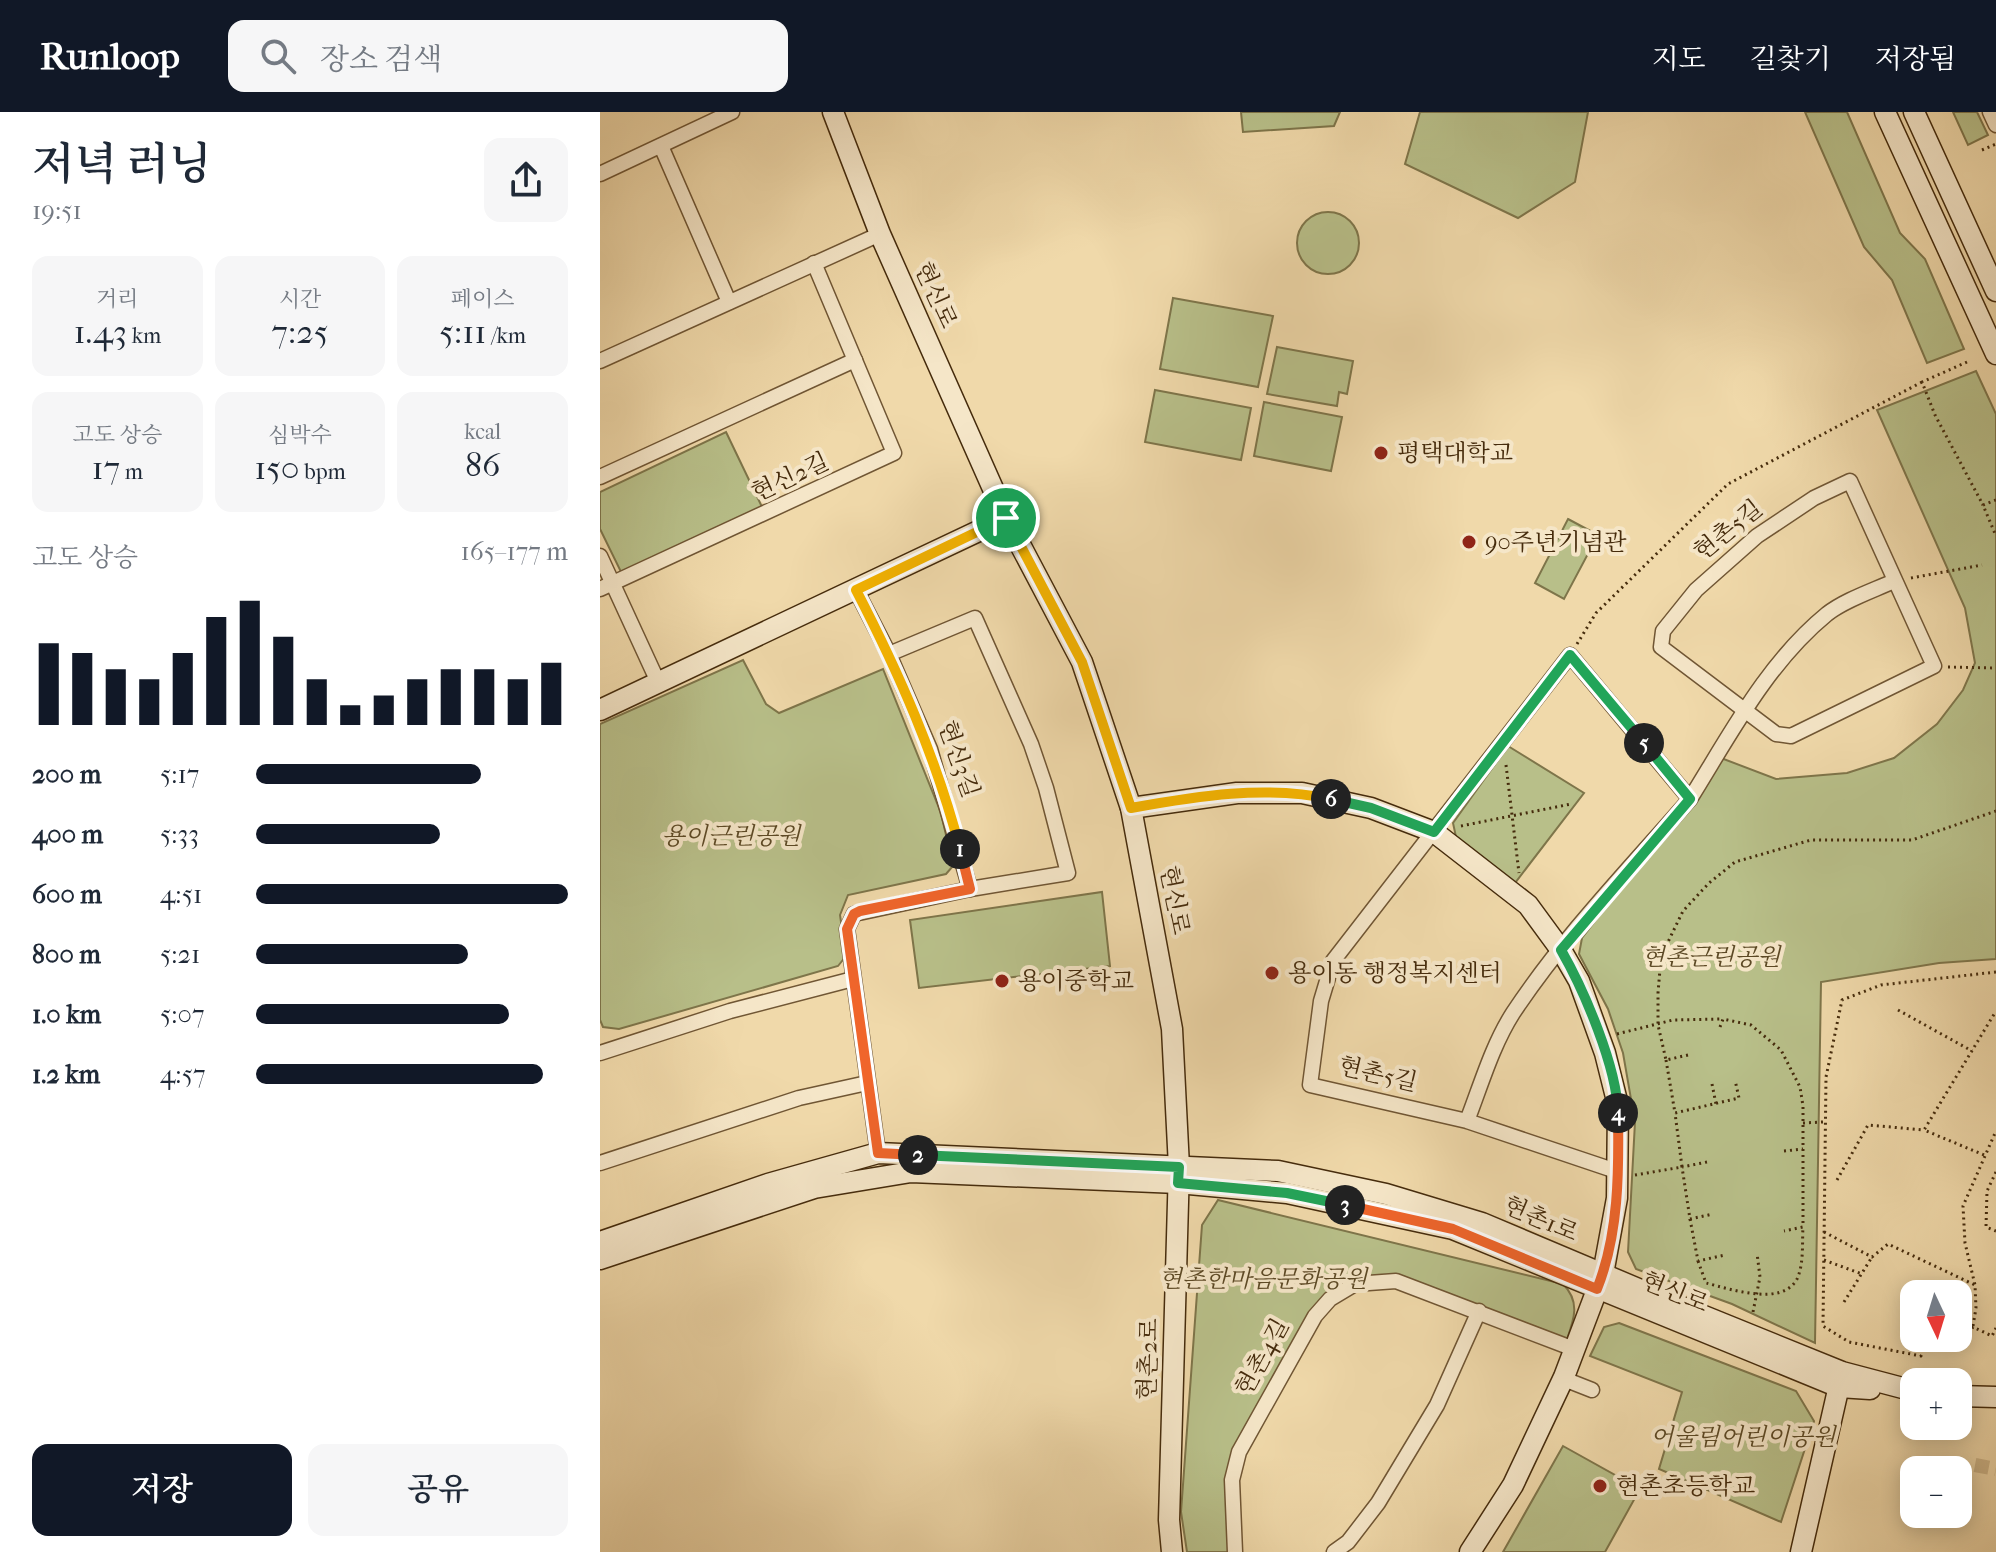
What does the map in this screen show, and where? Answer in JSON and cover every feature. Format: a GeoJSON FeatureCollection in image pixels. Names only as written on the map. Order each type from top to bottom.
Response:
{"type":"FeatureCollection","features":[{"type":"Feature","properties":{"kind":"street"},"geometry":{"type":"LineString","coordinates":[[600,174],[732,112]]}},
{"type":"Feature","properties":{"kind":"street","name":"현신로"},"geometry":{"type":"LineString","coordinates":[[833,112],[880,234],[1006,518],[1082,662],[1131,808],[1172,1029],[1179,1175]]}},
{"type":"Feature","properties":{"kind":"street"},"geometry":{"type":"LineString","coordinates":[[1885,112],[1996,354]]}},
{"type":"Feature","properties":{"kind":"street"},"geometry":{"type":"LineString","coordinates":[[1914,112],[1996,291]]}},
{"type":"Feature","properties":{"kind":"street"},"geometry":{"type":"LineString","coordinates":[[1990,112],[1996,125]]}},
{"type":"Feature","properties":{"kind":"street"},"geometry":{"type":"LineString","coordinates":[[661,146],[729,302]]}},
{"type":"Feature","properties":{"kind":"street"},"geometry":{"type":"LineString","coordinates":[[600,361],[880,234]]}},
{"type":"Feature","properties":{"kind":"street","name":"현신2길"},"geometry":{"type":"LineString","coordinates":[[606,586],[894,453],[814,263]]}},
{"type":"Feature","properties":{"kind":"street"},"geometry":{"type":"LineString","coordinates":[[600,477],[855,360]]}},
{"type":"Feature","properties":{"kind":"street","name":"현촌5길"},"geometry":{"type":"LineString","coordinates":[[1850,481],[1934,666],[1791,736],[1776,734],[1661,647],[1663,631],[1696,590],[1757,536],[1814,498],[1850,481]]}},
{"type":"Feature","properties":{"kind":"street"},"geometry":{"type":"LineString","coordinates":[[600,710],[1006,518]]}},
{"type":"Feature","properties":{"kind":"street"},"geometry":{"type":"LineString","coordinates":[[600,556],[606,586],[658,682]]}},
{"type":"Feature","properties":{"kind":"street"},"geometry":{"type":"LineString","coordinates":[[1467,1121],[1498,1042],[1513,1014],[1561,950],[1690,799],[1786,653],[1829,612],[1894,581]]}},
{"type":"Feature","properties":{"kind":"street","name":"현신3길"},"geometry":{"type":"LineString","coordinates":[[856,590],[889,654],[930,749],[970,889]]}},
{"type":"Feature","properties":{"kind":"street"},"geometry":{"type":"LineString","coordinates":[[878,1153],[847,929],[854,914],[970,889],[1068,873],[1031,744],[975,618],[889,654]]}},
{"type":"Feature","properties":{"kind":"street"},"geometry":{"type":"LineString","coordinates":[[1570,655],[1690,799]]}},
{"type":"Feature","properties":{"kind":"street","name":"현촌5길"},"geometry":{"type":"LineString","coordinates":[[1570,655],[1333,961],[1321,1001],[1310,1085],[1467,1121],[1627,1173]]}},
{"type":"Feature","properties":{"kind":"street"},"geometry":{"type":"LineString","coordinates":[[1131,808],[1237,793],[1302,793],[1371,808],[1434,832],[1528,905],[1579,981],[1605,1053],[1618,1105],[1627,1173],[1617,1198],[1600,1282],[1564,1379],[1513,1485],[1470,1552]]}},
{"type":"Feature","properties":{"kind":"street"},"geometry":{"type":"LineString","coordinates":[[600,1053],[730,1011],[853,979]]}},
{"type":"Feature","properties":{"kind":"street"},"geometry":{"type":"LineString","coordinates":[[600,1163],[799,1098],[867,1083]]}},
{"type":"Feature","properties":{"kind":"street"},"geometry":{"type":"LineString","coordinates":[[600,1242],[768,1184],[878,1153],[1179,1175]]}},
{"type":"Feature","properties":{"kind":"street","name":"현촌1로"},"geometry":{"type":"LineString","coordinates":[[1179,1175],[1278,1171],[1386,1194],[1482,1223],[1600,1282]]}},
{"type":"Feature","properties":{"kind":"street"},"geometry":{"type":"LineString","coordinates":[[600,1259],[814,1188],[899,1173],[1179,1175]]}},
{"type":"Feature","properties":{"kind":"street","name":"현촌2로"},"geometry":{"type":"LineString","coordinates":[[1172,1552],[1169,1520],[1179,1175]]}},
{"type":"Feature","properties":{"kind":"street","name":"현촌4길"},"geometry":{"type":"LineString","coordinates":[[1235,1552],[1232,1480],[1239,1452],[1315,1316],[1330,1299],[1355,1284],[1396,1281],[1574,1349]]}},
{"type":"Feature","properties":{"kind":"street","name":"현신로"},"geometry":{"type":"LineString","coordinates":[[1600,1282],[1840,1379],[1900,1390]]}},
{"type":"Feature","properties":{"kind":"street"},"geometry":{"type":"LineString","coordinates":[[1334,1552],[1353,1547],[1437,1405],[1479,1311]]}},
{"type":"Feature","properties":{"kind":"street"},"geometry":{"type":"LineString","coordinates":[[1564,1379],[1592,1390]]}},
{"type":"Feature","properties":{"kind":"street"},"geometry":{"type":"LineString","coordinates":[[1801,1552],[1840,1379]]}},
{"type":"Feature","properties":{"kind":"street"},"geometry":{"type":"LineString","coordinates":[[1972,1396],[1996,1397]]}},
{"type":"Feature","properties":{"kind":"path"},"geometry":{"type":"LineString","coordinates":[[1982,150],[1996,144]]}},
{"type":"Feature","properties":{"kind":"path"},"geometry":{"type":"LineString","coordinates":[[1570,655],[1596,613],[1728,484],[1922,382],[1967,362]]}},
{"type":"Feature","properties":{"kind":"path"},"geometry":{"type":"LineString","coordinates":[[1922,382],[1935,415],[1996,536]]}},
{"type":"Feature","properties":{"kind":"path"},"geometry":{"type":"LineString","coordinates":[[1983,505],[1996,500]]}},
{"type":"Feature","properties":{"kind":"path"},"geometry":{"type":"LineString","coordinates":[[1894,581],[1982,565]]}},
{"type":"Feature","properties":{"kind":"path"},"geometry":{"type":"LineString","coordinates":[[1934,666],[1996,668]]}},
{"type":"Feature","properties":{"kind":"path"},"geometry":{"type":"LineString","coordinates":[[1506,765],[1519,873]]}},
{"type":"Feature","properties":{"kind":"path"},"geometry":{"type":"LineString","coordinates":[[1461,826],[1571,804]]}},
{"type":"Feature","properties":{"kind":"path"},"geometry":{"type":"LineString","coordinates":[[1616,1034],[1658,1025],[1697,1018],[1723,1019],[1751,1025],[1781,1050],[1800,1087],[1803,1227],[1796,1281],[1781,1292],[1756,1295],[1706,1283],[1698,1261],[1658,1025],[1660,969],[1667,944],[1683,911],[1709,883],[1735,862],[1811,840],[1912,840],[1996,811]]}},
{"type":"Feature","properties":{"kind":"path"},"geometry":{"type":"LineString","coordinates":[[1996,972],[1881,985],[1842,1000],[1826,1077],[1823,1326],[1849,1342],[1921,1356],[1922,1344],[1963,1344],[1973,1327],[1976,1308],[1975,1285],[1965,1243],[1963,1206],[1996,1131]]}},
{"type":"Feature","properties":{"kind":"path"},"geometry":{"type":"LineString","coordinates":[[1898,1010],[1972,1051]]}},
{"type":"Feature","properties":{"kind":"path"},"geometry":{"type":"LineString","coordinates":[[1924,1130],[1996,1011]]}},
{"type":"Feature","properties":{"kind":"path"},"geometry":{"type":"LineString","coordinates":[[1720,1027],[1723,1019]]}},
{"type":"Feature","properties":{"kind":"path"},"geometry":{"type":"LineString","coordinates":[[1666,1060],[1688,1055]]}},
{"type":"Feature","properties":{"kind":"path"},"geometry":{"type":"LineString","coordinates":[[1675,1113],[1739,1098],[1735,1080]]}},
{"type":"Feature","properties":{"kind":"path"},"geometry":{"type":"LineString","coordinates":[[1712,1084],[1716,1104]]}},
{"type":"Feature","properties":{"kind":"path"},"geometry":{"type":"LineString","coordinates":[[1803,1123],[1825,1122]]}},
{"type":"Feature","properties":{"kind":"path"},"geometry":{"type":"LineString","coordinates":[[1837,1180],[1868,1125],[1924,1130],[1985,1155]]}},
{"type":"Feature","properties":{"kind":"path"},"geometry":{"type":"LineString","coordinates":[[1784,1151],[1803,1149]]}},
{"type":"Feature","properties":{"kind":"path"},"geometry":{"type":"LineString","coordinates":[[1627,1173],[1707,1162]]}},
{"type":"Feature","properties":{"kind":"path"},"geometry":{"type":"LineString","coordinates":[[1996,1172],[1987,1191],[1986,1227],[1996,1231]]}},
{"type":"Feature","properties":{"kind":"path"},"geometry":{"type":"LineString","coordinates":[[1690,1219],[1713,1214]]}},
{"type":"Feature","properties":{"kind":"path"},"geometry":{"type":"LineString","coordinates":[[1784,1231],[1803,1227]]}},
{"type":"Feature","properties":{"kind":"path"},"geometry":{"type":"LineString","coordinates":[[1824,1232],[1872,1257]]}},
{"type":"Feature","properties":{"kind":"path"},"geometry":{"type":"LineString","coordinates":[[1844,1302],[1872,1257],[1888,1244],[1975,1285]]}},
{"type":"Feature","properties":{"kind":"path"},"geometry":{"type":"LineString","coordinates":[[1753,1312],[1760,1277],[1757,1253]]}},
{"type":"Feature","properties":{"kind":"path"},"geometry":{"type":"LineString","coordinates":[[1698,1261],[1725,1255]]}},
{"type":"Feature","properties":{"kind":"path"},"geometry":{"type":"LineString","coordinates":[[1824,1260],[1862,1274]]}},
{"type":"Feature","properties":{"kind":"path"},"geometry":{"type":"LineString","coordinates":[[1973,1327],[1992,1336],[1996,1328]]}},
{"type":"Feature","properties":{"kind":"green space"},"geometry":{"type":"Polygon","coordinates":[[[1241,112],[1340,112],[1334,126],[1243,132],[1241,112]]]}},
{"type":"Feature","properties":{"kind":"green space"},"geometry":{"type":"Polygon","coordinates":[[[1420,112],[1588,112],[1575,182],[1518,218],[1405,164],[1420,112]]]}},
{"type":"Feature","properties":{"kind":"green space"},"geometry":{"type":"Polygon","coordinates":[[[1805,112],[1847,112],[1900,233],[1925,259],[1964,349],[1927,363],[1892,280],[1864,247],[1805,112]]]}},
{"type":"Feature","properties":{"kind":"green space"},"geometry":{"type":"Polygon","coordinates":[[[1953,112],[1977,112],[1988,135],[1968,145],[1953,112]]]}},
{"type":"Feature","properties":{"kind":"green space"},"geometry":{"type":"Polygon","coordinates":[[[1328,212],[1350,221],[1359,243],[1350,265],[1328,274],[1306,265],[1297,243],[1306,221],[1328,212]]]}},
{"type":"Feature","properties":{"kind":"green space"},"geometry":{"type":"Polygon","coordinates":[[[1173,298],[1273,316],[1258,387],[1160,369],[1173,298]]]}},
{"type":"Feature","properties":{"kind":"green space"},"geometry":{"type":"Polygon","coordinates":[[[1277,347],[1353,361],[1347,394],[1339,392],[1337,406],[1267,394],[1277,347]]]}},
{"type":"Feature","properties":{"kind":"green space","name":"현촌근린공원"},"geometry":{"type":"Polygon","coordinates":[[[1976,371],[1996,414],[1996,959],[1939,963],[1821,982],[1815,1343],[1732,1304],[1636,1269],[1628,1252],[1635,1122],[1623,1053],[1608,1009],[1579,954],[1582,938],[1721,758],[1776,779],[1847,773],[1894,758],[1937,724],[1963,690],[1975,663],[1965,608],[1877,410],[1976,371]]]}},
{"type":"Feature","properties":{"kind":"green space"},"geometry":{"type":"Polygon","coordinates":[[[1155,390],[1251,408],[1241,460],[1145,442],[1155,390]]]}},
{"type":"Feature","properties":{"kind":"green space"},"geometry":{"type":"Polygon","coordinates":[[[1264,402],[1342,417],[1331,471],[1254,456],[1264,402]]]}},
{"type":"Feature","properties":{"kind":"green space"},"geometry":{"type":"Polygon","coordinates":[[[726,432],[763,509],[623,576],[600,529],[600,492],[726,432]]]}},
{"type":"Feature","properties":{"kind":"green space"},"geometry":{"type":"Polygon","coordinates":[[[1568,519],[1598,535],[1564,599],[1535,583],[1568,519]]]}},
{"type":"Feature","properties":{"kind":"green space","name":"용이근린공원"},"geometry":{"type":"Polygon","coordinates":[[[743,660],[766,704],[779,713],[883,669],[941,813],[953,866],[946,874],[848,895],[840,915],[846,956],[838,966],[619,1029],[603,1027],[600,1020],[600,724],[743,660]]]}},
{"type":"Feature","properties":{"kind":"green space"},"geometry":{"type":"Polygon","coordinates":[[[1508,746],[1584,793],[1515,883],[1456,837],[1453,823],[1508,746]]]}},
{"type":"Feature","properties":{"kind":"green space"},"geometry":{"type":"Polygon","coordinates":[[[1102,892],[1110,966],[919,988],[910,920],[1102,892]]]}},
{"type":"Feature","properties":{"kind":"green space","name":"현촌한마음문화공원"},"geometry":{"type":"Polygon","coordinates":[[[1218,1200],[1563,1284],[1574,1306],[1565,1345],[1396,1281],[1355,1284],[1332,1298],[1239,1452],[1235,1552],[1187,1552],[1181,1512],[1202,1225],[1218,1200]]]}},
{"type":"Feature","properties":{"kind":"green space","name":"어울림어린이공원"},"geometry":{"type":"Polygon","coordinates":[[[1619,1323],[1796,1391],[1814,1421],[1781,1522],[1659,1469],[1682,1392],[1590,1356],[1604,1327],[1619,1323]]]}},
{"type":"Feature","properties":{"kind":"green space"},"geometry":{"type":"Polygon","coordinates":[[[1563,1446],[1640,1489],[1605,1552],[1503,1552],[1563,1446]]]}},
{"type":"Feature","properties":{"kind":"tunnel"},"geometry":{"type":"LineString","coordinates":[[1975,1465],[1996,1469]]}},
{"type":"Feature","properties":{"kind":"place","name":"평택대학교"},"geometry":{"type":"Point","coordinates":[1381,453]}},
{"type":"Feature","properties":{"kind":"place","name":"90주년기념관"},"geometry":{"type":"Point","coordinates":[1469,542]}},
{"type":"Feature","properties":{"kind":"place","name":"용이동 행정복지센터"},"geometry":{"type":"Point","coordinates":[1272,973]}},
{"type":"Feature","properties":{"kind":"place","name":"용이중학교"},"geometry":{"type":"Point","coordinates":[1002,981]}},
{"type":"Feature","properties":{"kind":"place","name":"현촌초등학교"},"geometry":{"type":"Point","coordinates":[1600,1486]}},
{"type":"Feature","properties":{"kind":"route"},"geometry":{"type":"LineString","coordinates":[[1006,518],[1082,662],[1131,808],[1237,793],[1302,793],[1371,808],[1434,832],[1570,655],[1690,799],[1561,950],[1579,981],[1605,1053],[1618,1105],[1617,1198],[1603,1274],[1597,1289],[1453,1229],[1287,1193],[1178,1183],[1179,1167],[878,1153],[847,929],[854,914],[860,911],[970,889],[930,749],[889,654],[856,590],[1006,518]]}}]}
